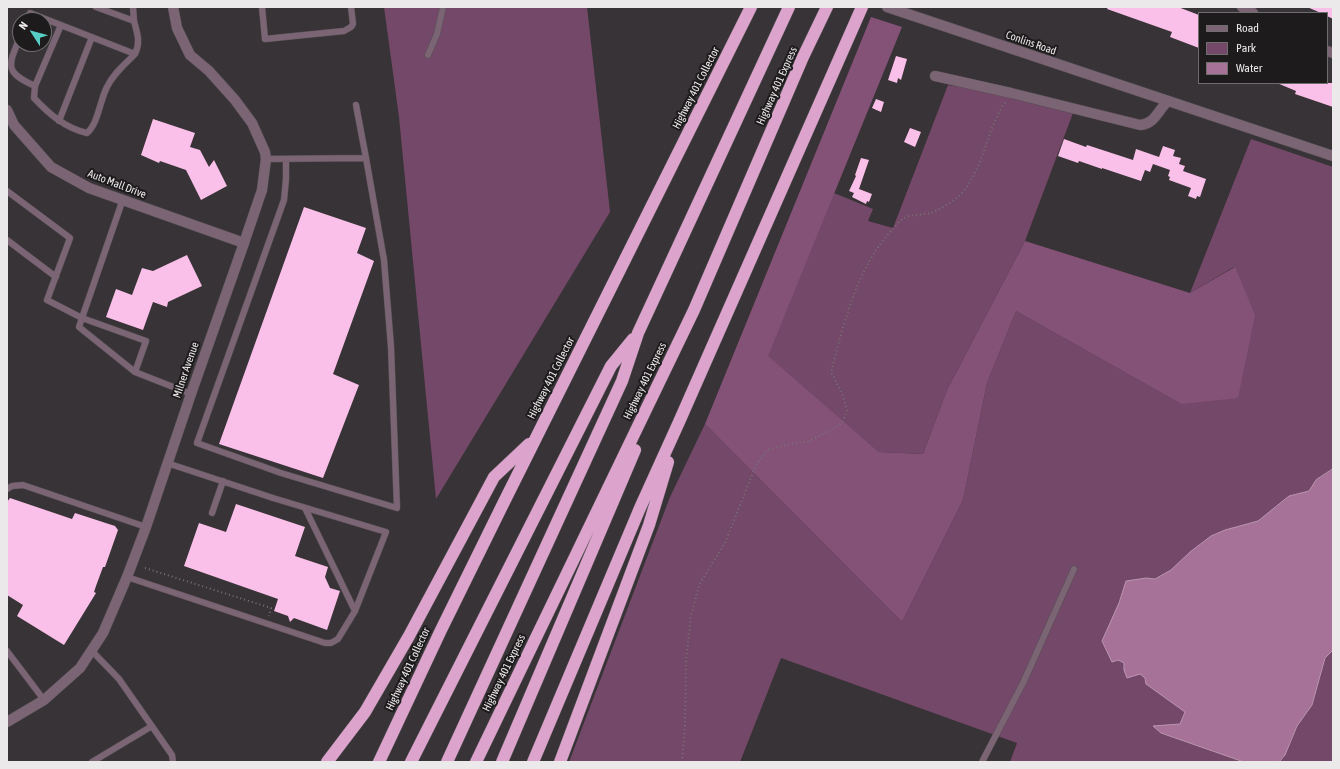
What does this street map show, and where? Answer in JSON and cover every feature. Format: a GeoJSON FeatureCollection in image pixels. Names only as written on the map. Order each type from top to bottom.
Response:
{"type":"FeatureCollection","features":[{"type":"Feature","properties":{"kind":"highway","name":"Highway 401 Collector"},"geometry":{"type":"LineString","coordinates":[[378,762],[536,437],[751,7]]}},
{"type":"Feature","properties":{"kind":"highway","name":"Highway 401 Express"},"geometry":{"type":"LineString","coordinates":[[447,762],[622,381],[638,333],[789,7]]}},
{"type":"Feature","properties":{"kind":"highway","name":"Highway 401 Express"},"geometry":{"type":"LineString","coordinates":[[476,762],[694,310],[803,57],[827,7]]}},
{"type":"Feature","properties":{"kind":"highway"},"geometry":{"type":"LineString","coordinates":[[533,762],[640,508],[862,7]]}},
{"type":"Feature","properties":{"kind":"highway"},"geometry":{"type":"LineString","coordinates":[[502,762],[694,310]]}},
{"type":"Feature","properties":{"kind":"highway"},"geometry":{"type":"LineString","coordinates":[[411,762],[611,366],[638,333]]}},
{"type":"Feature","properties":{"kind":"highway"},"geometry":{"type":"LineString","coordinates":[[560,762],[649,525],[679,422]]}},
{"type":"Feature","properties":{"kind":"highway"},"geometry":{"type":"LineString","coordinates":[[328,762],[365,712],[409,636],[494,477],[536,437]]}},
{"type":"Feature","properties":{"kind":"street","name":"Milner Avenue"},"geometry":{"type":"LineString","coordinates":[[7,722],[44,700],[80,668],[103,633],[128,577],[146,527],[262,190],[266,159],[265,152],[252,123],[235,100],[209,71],[190,55],[177,28],[172,7]]}},
{"type":"Feature","properties":{"kind":"street","name":"Conlins Road"},"geometry":{"type":"LineString","coordinates":[[887,7],[1333,156]]}},
{"type":"Feature","properties":{"kind":"street"},"geometry":{"type":"LineString","coordinates":[[1242,7],[1251,12]]}},
{"type":"Feature","properties":{"kind":"street"},"geometry":{"type":"LineString","coordinates":[[935,76],[1140,125],[1145,125],[1151,122],[1161,107],[1168,100]]}},
{"type":"Feature","properties":{"kind":"street","name":"Auto Mall Drive"},"geometry":{"type":"LineString","coordinates":[[7,110],[14,125],[51,167],[89,188],[123,199],[244,244]]}},
{"type":"Feature","properties":{"kind":"lane"},"geometry":{"type":"LineString","coordinates":[[96,7],[134,21]]}},
{"type":"Feature","properties":{"kind":"lane"},"geometry":{"type":"LineString","coordinates":[[61,25],[35,86],[34,98],[59,121],[87,133],[92,129],[107,87],[113,77],[135,54],[139,46],[133,7]]}},
{"type":"Feature","properties":{"kind":"lane"},"geometry":{"type":"LineString","coordinates":[[262,7],[265,39],[344,31],[352,27],[353,24],[351,7]]}},
{"type":"Feature","properties":{"kind":"lane"},"geometry":{"type":"LineString","coordinates":[[428,55],[438,34],[443,7]]}},
{"type":"Feature","properties":{"kind":"lane"},"geometry":{"type":"LineString","coordinates":[[52,22],[135,54]]}},
{"type":"Feature","properties":{"kind":"lane"},"geometry":{"type":"LineString","coordinates":[[59,121],[92,37]]}},
{"type":"Feature","properties":{"kind":"lane"},"geometry":{"type":"LineString","coordinates":[[14,52],[10,64],[12,72],[20,79],[35,86]]}},
{"type":"Feature","properties":{"kind":"lane"},"geometry":{"type":"LineString","coordinates":[[286,159],[284,200],[197,443],[281,473],[397,508],[391,347],[384,260],[356,105]]}},
{"type":"Feature","properties":{"kind":"lane"},"geometry":{"type":"LineString","coordinates":[[266,159],[366,158]]}},
{"type":"Feature","properties":{"kind":"lane"},"geometry":{"type":"LineString","coordinates":[[7,191],[70,238],[47,300],[82,318],[146,342],[135,372]]}},
{"type":"Feature","properties":{"kind":"lane"},"geometry":{"type":"LineString","coordinates":[[123,199],[79,327],[135,372],[191,394]]}},
{"type":"Feature","properties":{"kind":"lane"},"geometry":{"type":"LineString","coordinates":[[7,240],[56,277]]}},
{"type":"Feature","properties":{"kind":"lane"},"geometry":{"type":"LineString","coordinates":[[128,577],[325,643],[331,643],[338,639],[355,612],[386,532],[305,508],[167,463]]}},
{"type":"Feature","properties":{"kind":"lane"},"geometry":{"type":"LineString","coordinates":[[212,513],[223,481]]}},
{"type":"Feature","properties":{"kind":"lane"},"geometry":{"type":"LineString","coordinates":[[7,489],[12,486],[23,485],[146,527]]}},
{"type":"Feature","properties":{"kind":"lane"},"geometry":{"type":"LineString","coordinates":[[305,508],[355,612]]}},
{"type":"Feature","properties":{"kind":"lane"},"geometry":{"type":"LineString","coordinates":[[982,762],[1024,681],[1074,569]]}},
{"type":"Feature","properties":{"kind":"lane"},"geometry":{"type":"LineString","coordinates":[[7,651],[44,700]]}},
{"type":"Feature","properties":{"kind":"lane"},"geometry":{"type":"LineString","coordinates":[[92,651],[119,679],[172,755],[173,762]]}},
{"type":"Feature","properties":{"kind":"lane"},"geometry":{"type":"LineString","coordinates":[[92,762],[152,726]]}},
{"type":"Feature","properties":{"kind":"path"},"geometry":{"type":"LineString","coordinates":[[682,762],[685,726],[686,660],[691,614],[700,583],[725,543],[756,465],[767,450],[809,441],[842,423],[847,411],[842,393],[831,372],[848,306],[865,271],[881,241],[904,218],[932,212],[958,197],[974,178],[998,112],[1011,93]]}},
{"type":"Feature","properties":{"kind":"path"},"geometry":{"type":"LineString","coordinates":[[145,568],[271,608],[267,624]]}},
{"type":"Feature","properties":{"kind":"green space"},"geometry":{"type":"Polygon","coordinates":[[[384,7],[587,7],[610,212],[436,499],[399,117],[384,7]]]}},
{"type":"Feature","properties":{"kind":"green space"},"geometry":{"type":"Polygon","coordinates":[[[948,85],[991,92],[1073,113],[1025,241],[947,390],[923,454],[879,452],[767,356],[834,193],[873,209],[868,221],[893,228],[948,85]]]}},
{"type":"Feature","properties":{"kind":"green space"},"geometry":{"type":"Polygon","coordinates":[[[1251,139],[1333,167],[1333,469],[1316,480],[1309,491],[1289,496],[1258,521],[1225,530],[1211,536],[1190,552],[1171,570],[1155,579],[1146,578],[1126,581],[1119,603],[1118,660],[1124,663],[1124,670],[1140,674],[1146,678],[1146,684],[1185,712],[1180,724],[1154,726],[1161,733],[1244,762],[1010,762],[1017,743],[781,658],[740,762],[569,762],[670,497],[705,424],[902,622],[963,500],[987,383],[1016,311],[1181,404],[1234,267],[1190,293],[1251,139]]]}},
{"type":"Feature","properties":{"kind":"green space"},"geometry":{"type":"Polygon","coordinates":[[[1333,650],[1333,762],[1279,762],[1285,755],[1297,726],[1312,705],[1325,658],[1333,650]]]}},
{"type":"Feature","properties":{"kind":"shaded area"},"geometry":{"type":"Polygon","coordinates":[[[871,17],[902,27],[768,356],[879,452],[923,454],[947,390],[1025,241],[1190,293],[1235,267],[1255,315],[1238,398],[1181,404],[1016,311],[987,383],[963,500],[902,622],[705,424],[871,17]]]}},
{"type":"Feature","properties":{"kind":"water"},"geometry":{"type":"Polygon","coordinates":[[[1333,469],[1333,650],[1325,658],[1312,705],[1297,726],[1285,755],[1279,762],[1244,762],[1161,733],[1153,726],[1180,724],[1185,712],[1146,684],[1145,678],[1140,674],[1127,678],[1124,670],[1124,663],[1118,660],[1112,662],[1102,641],[1119,603],[1126,581],[1146,578],[1155,579],[1171,570],[1190,552],[1211,536],[1225,530],[1258,521],[1289,496],[1309,491],[1316,480],[1333,469]]]}},
{"type":"Feature","properties":{"kind":"building"},"geometry":{"type":"Polygon","coordinates":[[[1108,7],[1178,7],[1198,15],[1198,48],[1170,37],[1172,32],[1107,9],[1108,7]]]}},
{"type":"Feature","properties":{"kind":"building"},"geometry":{"type":"Polygon","coordinates":[[[1307,7],[1333,7],[1333,19],[1328,16],[1328,12],[1319,12],[1307,7]]]}},
{"type":"Feature","properties":{"kind":"building"},"geometry":{"type":"Polygon","coordinates":[[[896,56],[907,59],[901,80],[898,78],[897,83],[888,80],[896,56]]]}},
{"type":"Feature","properties":{"kind":"building"},"geometry":{"type":"Polygon","coordinates":[[[1333,83],[1333,107],[1295,94],[1296,91],[1279,84],[1333,83]]]}},
{"type":"Feature","properties":{"kind":"building"},"geometry":{"type":"Polygon","coordinates":[[[876,99],[884,102],[881,112],[872,108],[876,99]]]}},
{"type":"Feature","properties":{"kind":"building"},"geometry":{"type":"Polygon","coordinates":[[[153,119],[195,133],[190,147],[200,150],[209,167],[214,160],[227,186],[201,200],[186,170],[160,161],[159,163],[141,155],[153,119]]]}},
{"type":"Feature","properties":{"kind":"building"},"geometry":{"type":"Polygon","coordinates":[[[910,128],[921,132],[915,147],[904,142],[910,128]]]}},
{"type":"Feature","properties":{"kind":"building"},"geometry":{"type":"Polygon","coordinates":[[[1064,139],[1086,147],[1087,145],[1133,160],[1136,149],[1159,157],[1163,146],[1175,150],[1173,156],[1181,158],[1179,164],[1185,166],[1183,171],[1206,179],[1200,197],[1197,196],[1196,199],[1188,196],[1191,188],[1169,180],[1170,177],[1168,176],[1170,170],[1153,164],[1150,172],[1145,170],[1141,181],[1079,161],[1078,163],[1058,156],[1064,139]]]}},
{"type":"Feature","properties":{"kind":"building"},"geometry":{"type":"Polygon","coordinates":[[[861,158],[869,160],[859,189],[872,194],[869,202],[867,201],[866,204],[852,197],[854,193],[849,191],[856,176],[855,175],[861,158]]]}},
{"type":"Feature","properties":{"kind":"building"},"geometry":{"type":"Polygon","coordinates":[[[304,207],[366,228],[357,253],[374,261],[333,374],[359,385],[323,478],[219,444],[304,207]]]}},
{"type":"Feature","properties":{"kind":"building"},"geometry":{"type":"Polygon","coordinates":[[[187,255],[202,286],[168,302],[167,307],[153,302],[143,330],[106,317],[116,289],[132,295],[142,268],[153,271],[187,255]]]}},
{"type":"Feature","properties":{"kind":"building"},"geometry":{"type":"Polygon","coordinates":[[[10,498],[72,519],[75,513],[115,526],[118,530],[105,567],[103,567],[96,586],[94,592],[96,593],[64,645],[17,616],[23,605],[7,595],[7,502],[10,498]]]}},
{"type":"Feature","properties":{"kind":"building"},"geometry":{"type":"Polygon","coordinates":[[[236,504],[305,527],[295,556],[328,567],[325,577],[330,588],[340,591],[327,630],[294,618],[290,622],[288,616],[274,611],[278,599],[184,566],[199,523],[226,532],[236,504]]]}}]}
